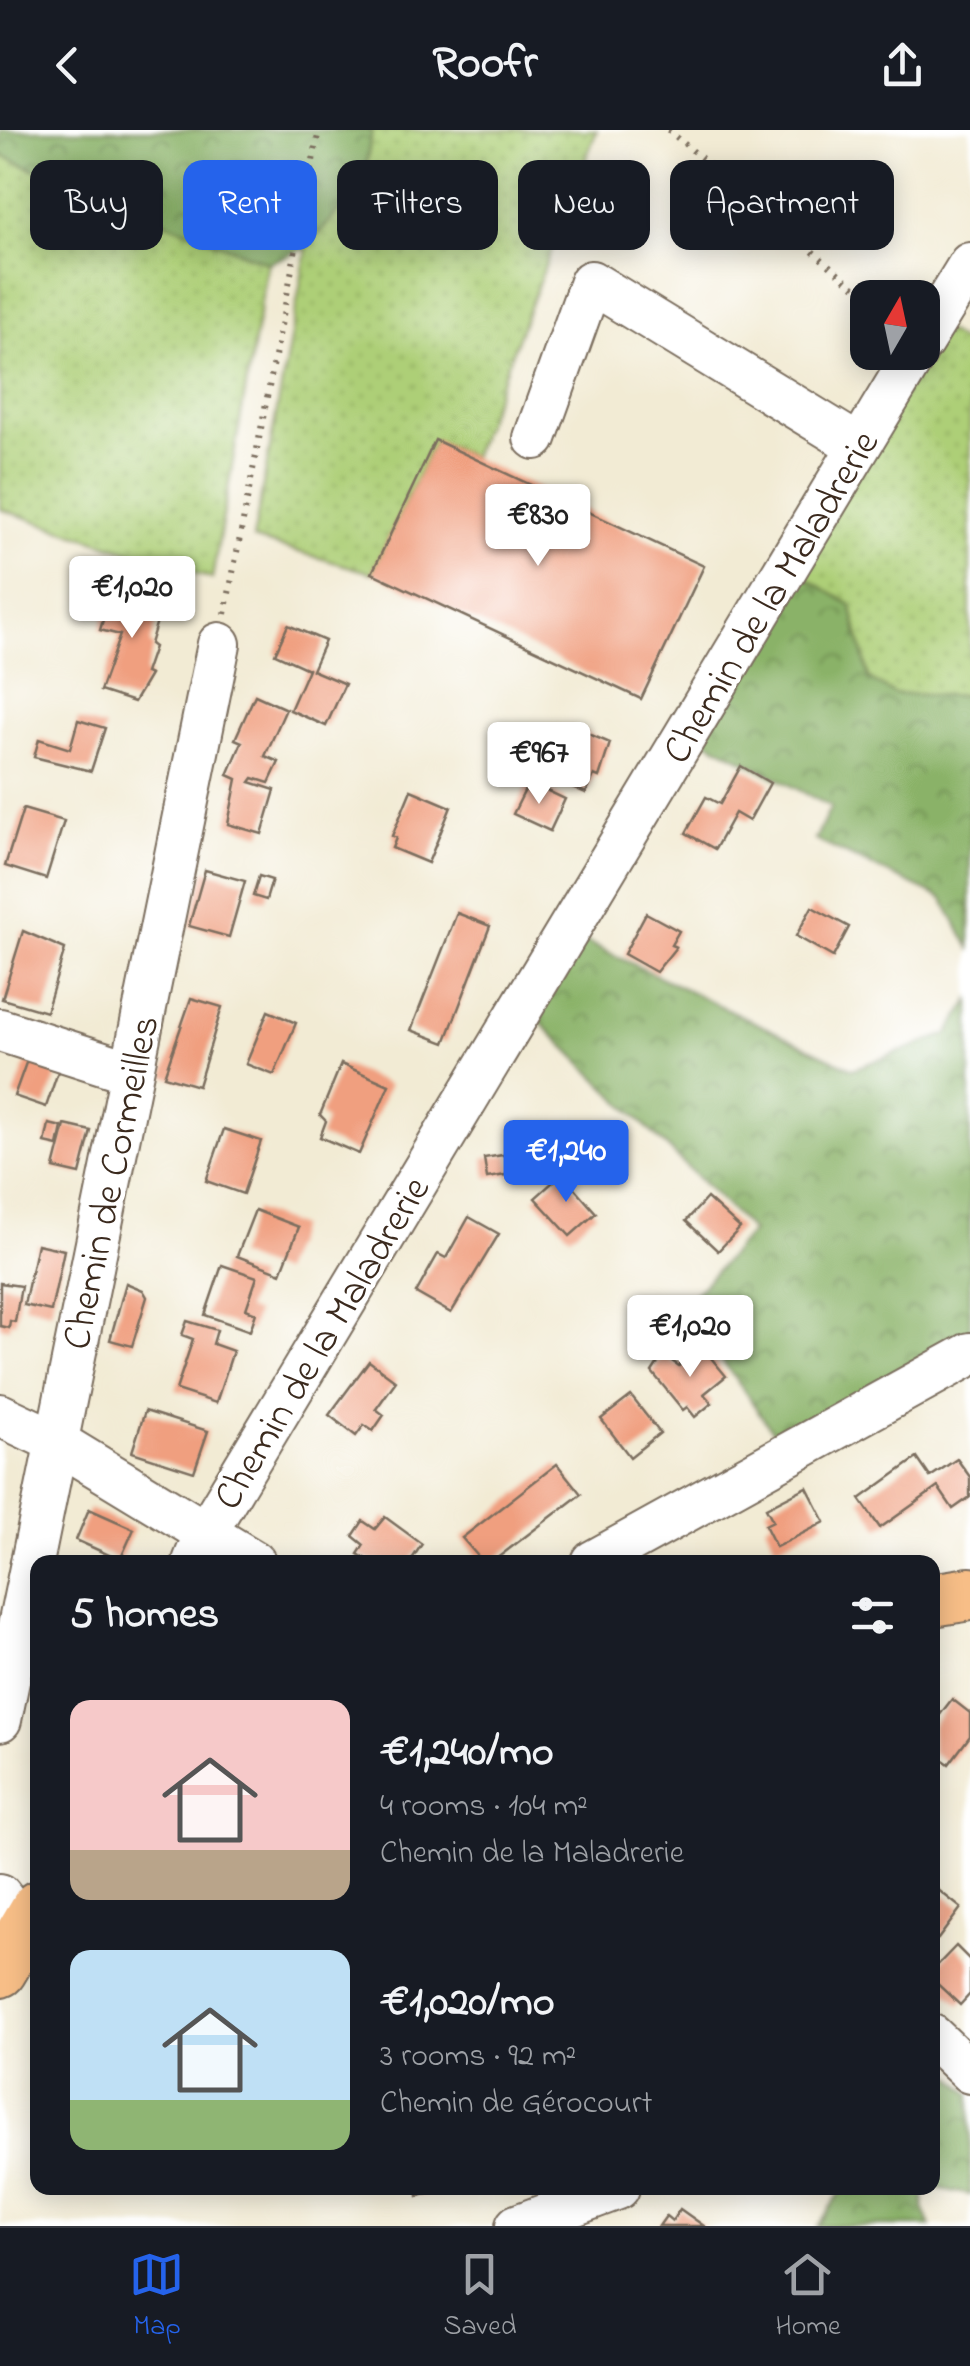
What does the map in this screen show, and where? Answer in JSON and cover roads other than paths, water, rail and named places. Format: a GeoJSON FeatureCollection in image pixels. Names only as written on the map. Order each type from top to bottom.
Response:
{"type":"FeatureCollection","features":[{"type":"Feature","properties":{"kind":"main road"},"geometry":{"type":"LineString","coordinates":[[940,1599],[970,1594]]}},
{"type":"Feature","properties":{"kind":"main road"},"geometry":{"type":"LineString","coordinates":[[940,1619],[970,1613]]}},
{"type":"Feature","properties":{"kind":"street"},"geometry":{"type":"LineString","coordinates":[[940,313],[970,264]]}},
{"type":"Feature","properties":{"kind":"street"},"geometry":{"type":"LineString","coordinates":[[535,438],[591,282],[859,446]]}},
{"type":"Feature","properties":{"kind":"street","name":"Chemin de la Maladrerie"},"geometry":{"type":"LineString","coordinates":[[200,1547],[905,370]]}},
{"type":"Feature","properties":{"kind":"street","name":"Chemin de Cormeilles"},"geometry":{"type":"LineString","coordinates":[[33,1555],[219,644]]}},
{"type":"Feature","properties":{"kind":"street"},"geometry":{"type":"LineString","coordinates":[[0,1030],[131,1072]]}},
{"type":"Feature","properties":{"kind":"street"},"geometry":{"type":"LineString","coordinates":[[605,1555],[970,1354]]}},
{"type":"Feature","properties":{"kind":"street"},"geometry":{"type":"LineString","coordinates":[[0,1415],[55,1441],[200,1547],[229,1555]]}},
{"type":"Feature","properties":{"kind":"street","name":"Chemin de Cormeilles"},"geometry":{"type":"LineString","coordinates":[[0,1720],[30,1568]]}},
{"type":"Feature","properties":{"kind":"street"},"geometry":{"type":"LineString","coordinates":[[940,2044],[970,2072]]}},
{"type":"Feature","properties":{"kind":"street"},"geometry":{"type":"LineString","coordinates":[[538,2210],[593,2195]]}}]}
